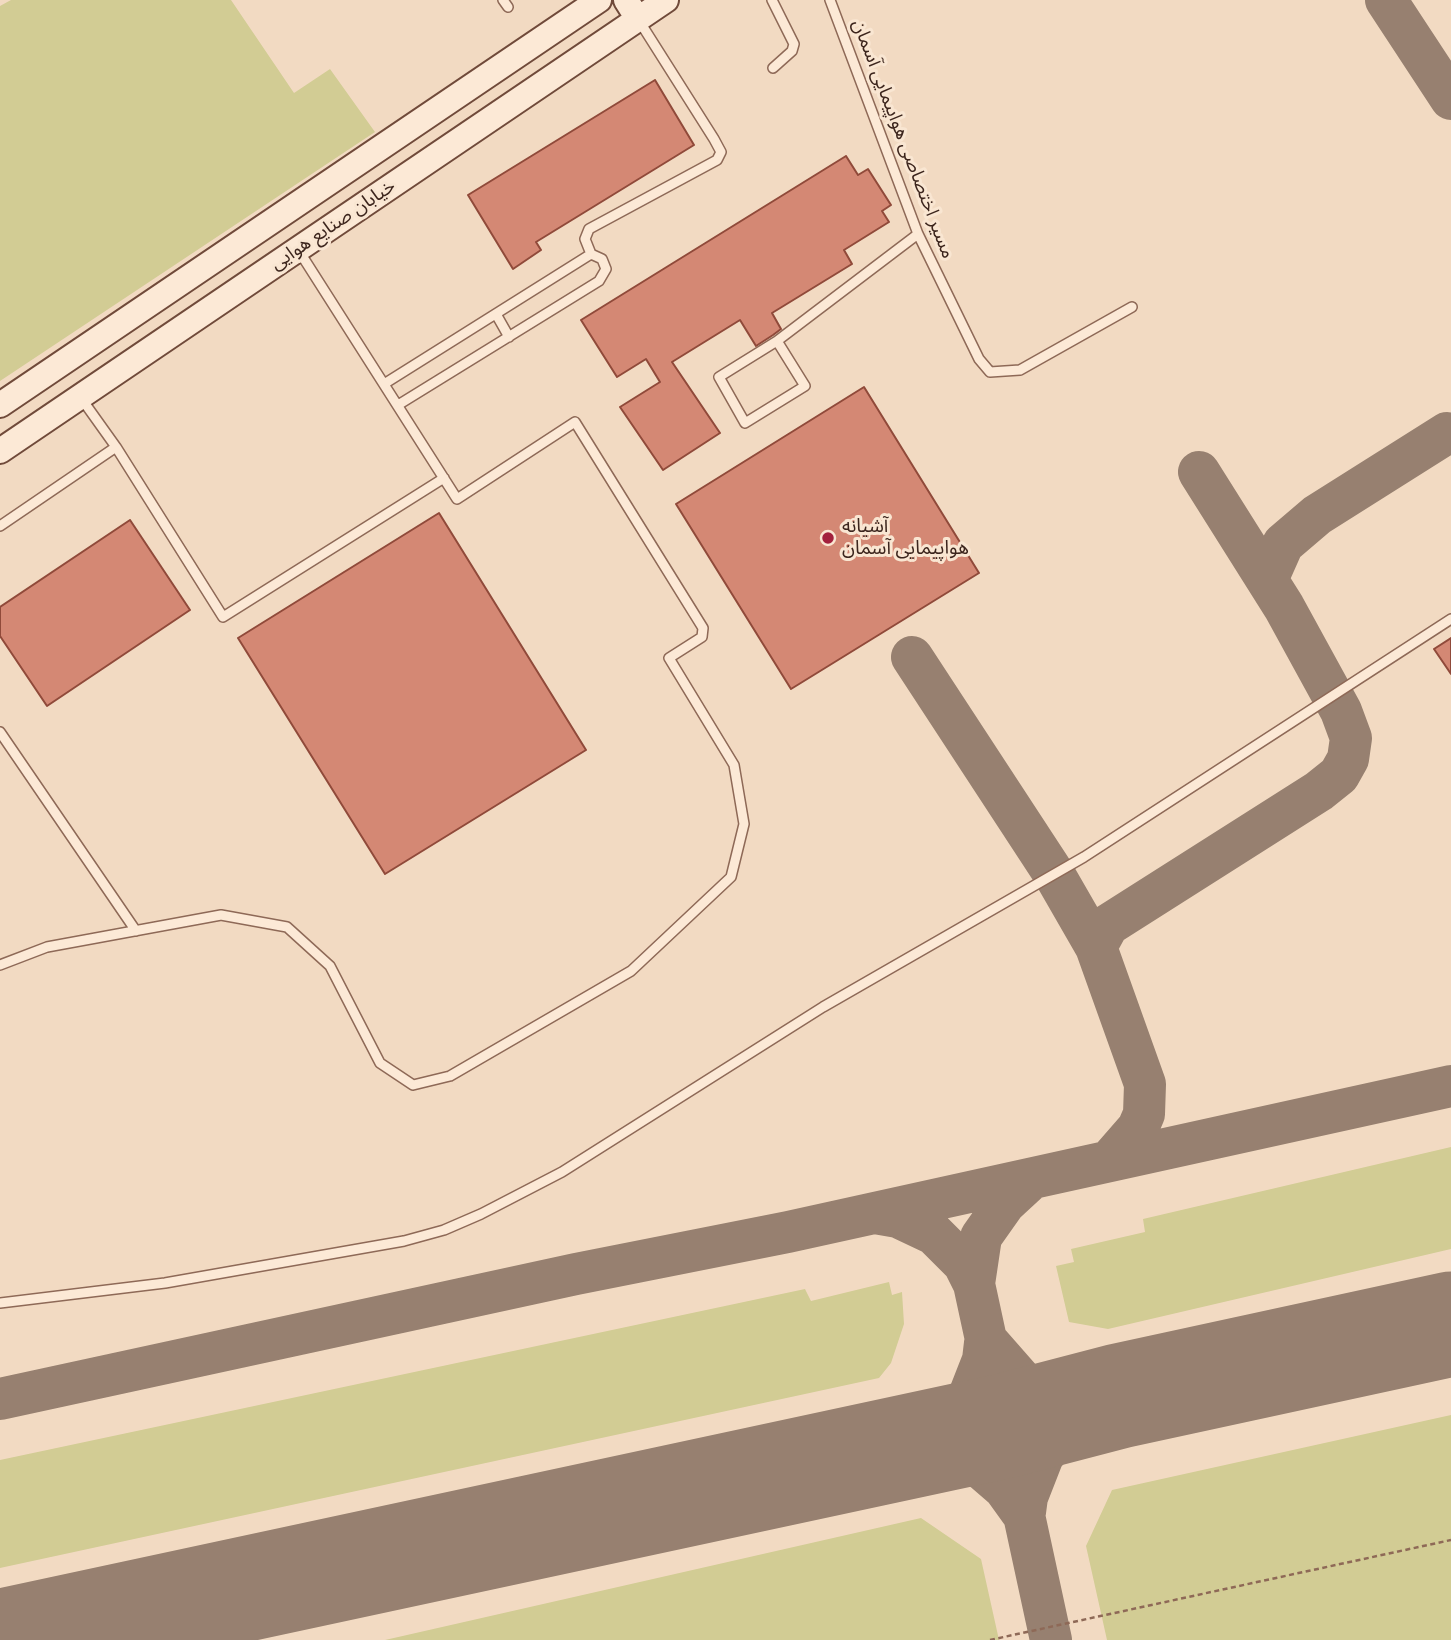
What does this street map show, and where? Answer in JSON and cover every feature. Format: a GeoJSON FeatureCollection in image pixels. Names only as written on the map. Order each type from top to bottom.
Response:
{"type":"FeatureCollection","features":[{"type":"Feature","properties":{"kind":"street","name":"خیابان صنایع هوایی"},"geometry":{"type":"LineString","coordinates":[[0,405],[599,0]]}},
{"type":"Feature","properties":{"kind":"street","name":"خیابان صنایع هوایی"},"geometry":{"type":"LineString","coordinates":[[0,451],[433,158],[632,9],[666,0]]}},
{"type":"Feature","properties":{"kind":"street"},"geometry":{"type":"LineString","coordinates":[[412,126],[433,158]]}},
{"type":"Feature","properties":{"kind":"street"},"geometry":{"type":"LineString","coordinates":[[277,218],[297,249]]}},
{"type":"Feature","properties":{"kind":"street"},"geometry":{"type":"LineString","coordinates":[[58,365],[80,397]]}},
{"type":"Feature","properties":{"kind":"lane"},"geometry":{"type":"LineString","coordinates":[[772,0],[794,44],[792,51],[773,68]]}},
{"type":"Feature","properties":{"kind":"lane","name":"مسیر اختصاصی هواپیمایی آسمان"},"geometry":{"type":"LineString","coordinates":[[830,0],[918,234],[979,359],[990,372],[1020,370],[1132,307]]}},
{"type":"Feature","properties":{"kind":"lane"},"geometry":{"type":"LineString","coordinates":[[398,405],[599,281],[606,269],[602,259],[591,254],[585,239],[589,229],[717,160],[721,152],[632,9]]}},
{"type":"Feature","properties":{"kind":"lane"},"geometry":{"type":"LineString","coordinates":[[777,341],[805,386],[746,423],[719,377],[777,341],[918,234]]}},
{"type":"Feature","properties":{"kind":"lane"},"geometry":{"type":"LineString","coordinates":[[0,965],[47,947],[221,915],[287,927],[330,965],[380,1063],[413,1086],[450,1076],[631,971],[731,877],[744,824],[734,765],[669,658],[702,637],[702,628],[575,422],[457,499],[297,249]]}},
{"type":"Feature","properties":{"kind":"lane"},"geometry":{"type":"LineString","coordinates":[[384,384],[591,254]]}},
{"type":"Feature","properties":{"kind":"lane"},"geometry":{"type":"LineString","coordinates":[[496,314],[509,337]]}},
{"type":"Feature","properties":{"kind":"lane"},"geometry":{"type":"LineString","coordinates":[[80,397],[116,447],[223,617],[444,478]]}},
{"type":"Feature","properties":{"kind":"lane"},"geometry":{"type":"LineString","coordinates":[[0,526],[116,447]]}},
{"type":"Feature","properties":{"kind":"lane"},"geometry":{"type":"LineString","coordinates":[[0,1303],[166,1283],[404,1241],[444,1230],[481,1213],[562,1172],[823,1007],[1084,857],[1451,619]]}},
{"type":"Feature","properties":{"kind":"lane"},"geometry":{"type":"LineString","coordinates":[[0,732],[136,931]]}},
{"type":"Feature","properties":{"kind":"path"},"geometry":{"type":"LineString","coordinates":[[990,1640],[1451,1540]]}},
{"type":"Feature","properties":{"kind":"shaded area"},"geometry":{"type":"Polygon","coordinates":[[[11,0],[231,0],[294,93],[330,69],[375,132],[0,381],[0,6],[11,0]]]}},
{"type":"Feature","properties":{"kind":"shaded area"},"geometry":{"type":"Polygon","coordinates":[[[1451,1147],[1451,1249],[1108,1329],[1069,1322],[1056,1266],[1074,1262],[1071,1249],[1145,1232],[1143,1219],[1451,1147]]]}},
{"type":"Feature","properties":{"kind":"shaded area"},"geometry":{"type":"Polygon","coordinates":[[[889,1282],[892,1295],[902,1292],[904,1324],[891,1363],[879,1378],[0,1568],[0,1460],[805,1289],[811,1301],[889,1282]]]}},
{"type":"Feature","properties":{"kind":"shaded area"},"geometry":{"type":"Polygon","coordinates":[[[1451,1415],[1451,1640],[1107,1640],[1086,1546],[1112,1490],[1451,1415]]]}},
{"type":"Feature","properties":{"kind":"shaded area"},"geometry":{"type":"Polygon","coordinates":[[[921,1518],[981,1559],[999,1640],[385,1640],[921,1518]]]}},
{"type":"Feature","properties":{"kind":"building"},"geometry":{"type":"Polygon","coordinates":[[[655,80],[694,145],[536,242],[541,250],[513,269],[468,195],[655,80]]]}},
{"type":"Feature","properties":{"kind":"building"},"geometry":{"type":"Polygon","coordinates":[[[846,156],[858,175],[868,169],[891,205],[882,211],[889,222],[844,250],[852,264],[772,313],[781,329],[756,346],[740,320],[672,362],[720,433],[663,470],[620,407],[660,382],[646,359],[617,377],[581,320],[846,156]]]}},
{"type":"Feature","properties":{"kind":"building","name":"آشیانه هواپیمایی آسمان"},"geometry":{"type":"Polygon","coordinates":[[[864,387],[979,573],[791,689],[676,504],[864,387]]]}},
{"type":"Feature","properties":{"kind":"building"},"geometry":{"type":"Polygon","coordinates":[[[439,513],[586,750],[385,874],[238,638],[439,513]]]}},
{"type":"Feature","properties":{"kind":"building"},"geometry":{"type":"Polygon","coordinates":[[[130,520],[190,610],[47,706],[0,636],[0,607],[130,520]]]}},
{"type":"Feature","properties":{"kind":"building"},"geometry":{"type":"Polygon","coordinates":[[[1451,638],[1451,674],[1434,649],[1451,638]]]}},
{"type":"Feature","properties":{"kind":"taxiway"},"geometry":{"type":"LineString","coordinates":[[1386,0],[1451,99]]}},
{"type":"Feature","properties":{"kind":"taxiway"},"geometry":{"type":"LineString","coordinates":[[1267,580],[1283,544],[1317,515],[1447,433]]}},
{"type":"Feature","properties":{"kind":"taxiway"},"geometry":{"type":"LineString","coordinates":[[1111,1159],[1138,1128],[1144,1114],[1145,1084],[1096,947],[1108,925],[1319,791],[1339,775],[1348,759],[1351,738],[1341,711],[1284,607],[1199,472]]}},
{"type":"Feature","properties":{"kind":"taxiway"},"geometry":{"type":"LineString","coordinates":[[912,657],[1054,874],[1096,947]]}},
{"type":"Feature","properties":{"kind":"taxiway"},"geometry":{"type":"LineString","coordinates":[[0,1399],[576,1274],[788,1232],[1451,1086]]}},
{"type":"Feature","properties":{"kind":"taxiway"},"geometry":{"type":"LineString","coordinates":[[974,1284],[981,1237],[1005,1203],[1031,1179]]}},
{"type":"Feature","properties":{"kind":"taxiway"},"geometry":{"type":"LineString","coordinates":[[875,1213],[898,1217],[934,1234],[964,1264],[974,1284],[1051,1640]]}},
{"type":"Feature","properties":{"kind":"taxiway"},"geometry":{"type":"LineString","coordinates":[[925,1441],[951,1422],[965,1406],[983,1360],[985,1343]]}},
{"type":"Feature","properties":{"kind":"taxiway"},"geometry":{"type":"LineString","coordinates":[[989,1343],[1025,1384],[1041,1394],[1080,1406]]}},
{"type":"Feature","properties":{"kind":"taxiway"},"geometry":{"type":"LineString","coordinates":[[1025,1512],[1027,1497],[1043,1456],[1060,1435],[1119,1396]]}},
{"type":"Feature","properties":{"kind":"taxiway"},"geometry":{"type":"LineString","coordinates":[[903,1446],[941,1452],[982,1469],[1004,1488],[1022,1513]]}},
{"type":"Feature","properties":{"kind":"runway"},"geometry":{"type":"LineString","coordinates":[[8,1640],[1004,1426],[1119,1396],[1451,1324]]}},
{"type":"Feature","properties":{"kind":"place","name":"آشیانه هواپیمایی آسمان"},"geometry":{"type":"Point","coordinates":[828,538]}}]}
